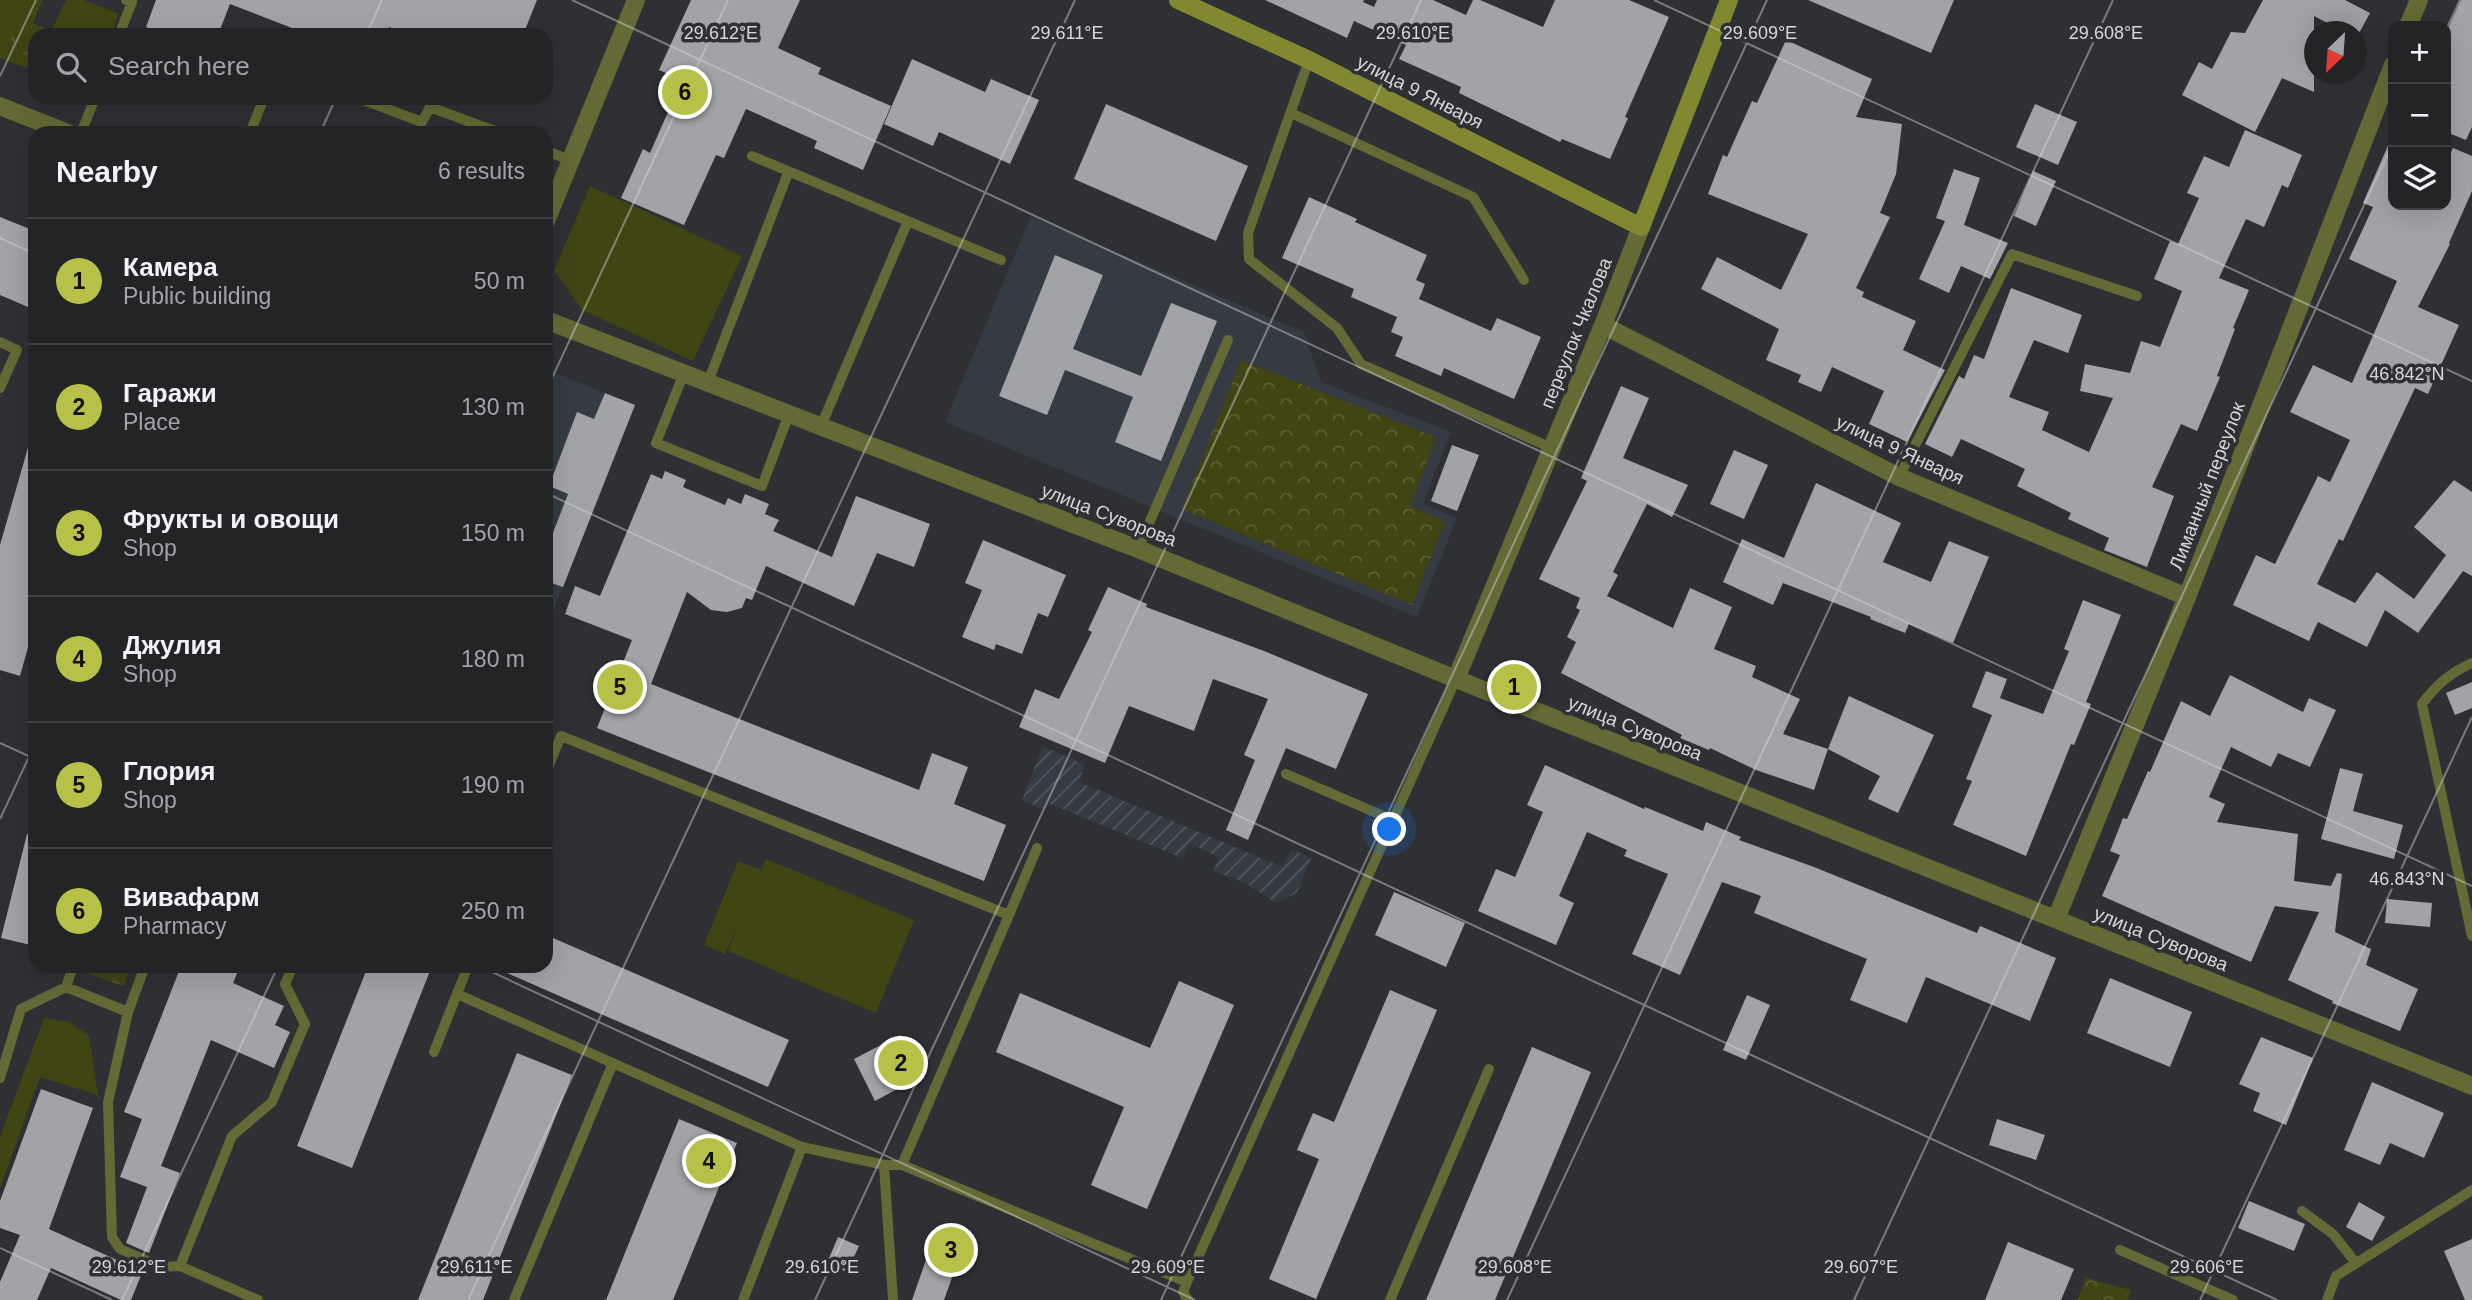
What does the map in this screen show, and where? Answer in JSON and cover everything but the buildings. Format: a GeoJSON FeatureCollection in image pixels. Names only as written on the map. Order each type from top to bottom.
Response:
{"type":"FeatureCollection","features":[{"type":"Feature","properties":{"kind":"street","name":"улица 9 Января"},"geometry":{"type":"LineString","coordinates":[[1178,0],[1310,60],[1641,227]]}},
{"type":"Feature","properties":{"kind":"street","name":"переулок Чкалова"},"geometry":{"type":"LineString","coordinates":[[1456,679],[1603,325],[1729,0]]}},
{"type":"Feature","properties":{"kind":"street"},"geometry":{"type":"LineString","coordinates":[[2411,21],[2419,0]]}},
{"type":"Feature","properties":{"kind":"street"},"geometry":{"type":"LineString","coordinates":[[553,204],[633,1]]}},
{"type":"Feature","properties":{"kind":"street","name":"Лиманный переулок"},"geometry":{"type":"LineString","coordinates":[[2056,919],[2187,597],[2388,78]]}},
{"type":"Feature","properties":{"kind":"street"},"geometry":{"type":"LineString","coordinates":[[0,106],[50,126]]}},
{"type":"Feature","properties":{"kind":"street","name":"улица Суворова"},"geometry":{"type":"LineString","coordinates":[[553,323],[1138,549],[2472,1086]]}},
{"type":"Feature","properties":{"kind":"street","name":"улица 9 Января"},"geometry":{"type":"LineString","coordinates":[[1603,325],[1899,477],[2187,597]]}},
{"type":"Feature","properties":{"kind":"lane"},"geometry":{"type":"LineString","coordinates":[[122,28],[132,2],[126,0]]}},
{"type":"Feature","properties":{"kind":"lane"},"geometry":{"type":"LineString","coordinates":[[1310,60],[1248,233],[1249,259],[1337,328],[1361,363],[1552,448]]}},
{"type":"Feature","properties":{"kind":"lane"},"geometry":{"type":"LineString","coordinates":[[84,126],[92,105]]}},
{"type":"Feature","properties":{"kind":"lane"},"geometry":{"type":"LineString","coordinates":[[253,126],[261,105]]}},
{"type":"Feature","properties":{"kind":"lane"},"geometry":{"type":"LineString","coordinates":[[377,105],[422,122],[430,107],[481,126]]}},
{"type":"Feature","properties":{"kind":"lane"},"geometry":{"type":"LineString","coordinates":[[1291,113],[1472,197],[1524,280]]}},
{"type":"Feature","properties":{"kind":"lane"},"geometry":{"type":"LineString","coordinates":[[553,154],[571,160]]}},
{"type":"Feature","properties":{"kind":"lane"},"geometry":{"type":"LineString","coordinates":[[751,156],[1001,260]]}},
{"type":"Feature","properties":{"kind":"lane"},"geometry":{"type":"LineString","coordinates":[[708,382],[788,173]]}},
{"type":"Feature","properties":{"kind":"lane"},"geometry":{"type":"LineString","coordinates":[[821,426],[908,222]]}},
{"type":"Feature","properties":{"kind":"lane"},"geometry":{"type":"LineString","coordinates":[[1899,477],[2012,254],[2137,296]]}},
{"type":"Feature","properties":{"kind":"lane"},"geometry":{"type":"LineString","coordinates":[[1138,549],[1228,340]]}},
{"type":"Feature","properties":{"kind":"lane"},"geometry":{"type":"LineString","coordinates":[[0,342],[16,350],[0,388]]}},
{"type":"Feature","properties":{"kind":"lane"},"geometry":{"type":"LineString","coordinates":[[684,373],[656,443],[750,481],[762,485],[789,414]]}},
{"type":"Feature","properties":{"kind":"lane"},"geometry":{"type":"LineString","coordinates":[[2472,663],[2454,671],[2434,687],[2422,704],[2472,936]]}},
{"type":"Feature","properties":{"kind":"lane"},"geometry":{"type":"LineString","coordinates":[[1188,1300],[1183,1292],[1187,1282],[1456,679]]}},
{"type":"Feature","properties":{"kind":"lane"},"geometry":{"type":"LineString","coordinates":[[553,755],[561,736],[1009,915]]}},
{"type":"Feature","properties":{"kind":"lane"},"geometry":{"type":"LineString","coordinates":[[1286,774],[1392,820]]}},
{"type":"Feature","properties":{"kind":"lane"},"geometry":{"type":"LineString","coordinates":[[902,1165],[1037,848]]}},
{"type":"Feature","properties":{"kind":"lane"},"geometry":{"type":"LineString","coordinates":[[0,1078],[21,1009],[65,987],[70,973]]}},
{"type":"Feature","properties":{"kind":"lane"},"geometry":{"type":"LineString","coordinates":[[142,973],[128,1012],[108,1102],[112,1237],[120,1249],[162,1267],[180,1266],[258,1300]]}},
{"type":"Feature","properties":{"kind":"lane"},"geometry":{"type":"LineString","coordinates":[[180,1266],[232,1136],[272,1102],[304,1024],[285,984],[290,973]]}},
{"type":"Feature","properties":{"kind":"lane"},"geometry":{"type":"LineString","coordinates":[[434,1052],[465,973]]}},
{"type":"Feature","properties":{"kind":"lane"},"geometry":{"type":"LineString","coordinates":[[65,987],[128,1012]]}},
{"type":"Feature","properties":{"kind":"lane"},"geometry":{"type":"LineString","coordinates":[[457,994],[802,1147],[884,1165],[902,1165],[1187,1282]]}},
{"type":"Feature","properties":{"kind":"lane"},"geometry":{"type":"LineString","coordinates":[[514,1300],[613,1063]]}},
{"type":"Feature","properties":{"kind":"lane"},"geometry":{"type":"LineString","coordinates":[[1390,1300],[1489,1069]]}},
{"type":"Feature","properties":{"kind":"lane"},"geometry":{"type":"LineString","coordinates":[[744,1300],[802,1147]]}},
{"type":"Feature","properties":{"kind":"lane"},"geometry":{"type":"LineString","coordinates":[[884,1165],[893,1300]]}},
{"type":"Feature","properties":{"kind":"lane"},"geometry":{"type":"LineString","coordinates":[[2327,1300],[2336,1276],[2472,1190]]}},
{"type":"Feature","properties":{"kind":"lane"},"geometry":{"type":"LineString","coordinates":[[2302,1211],[2333,1234],[2356,1263]]}},
{"type":"Feature","properties":{"kind":"lane"},"geometry":{"type":"LineString","coordinates":[[2120,1250],[2233,1300]]}},
{"type":"Feature","properties":{"kind":"shaded area"},"geometry":{"type":"Polygon","coordinates":[[[1031,216],[1304,332],[1321,382],[1451,432],[1423,504],[1457,518],[1417,617],[945,422],[1031,216]]]}},
{"type":"Feature","properties":{"kind":"shaded area"},"geometry":{"type":"Polygon","coordinates":[[[553,372],[605,393],[594,419],[624,431],[554,610],[553,372]]]}},
{"type":"Feature","properties":{"kind":"shaded area"},"geometry":{"type":"Polygon","coordinates":[[[1043,746],[1085,765],[1079,782],[1283,867],[1291,849],[1311,858],[1297,893],[1276,903],[1245,883],[1213,871],[1219,857],[1189,843],[1182,858],[1048,803],[1044,810],[1022,800],[1043,746]]]}},
{"type":"Feature","properties":{"kind":"green space"},"geometry":{"type":"Polygon","coordinates":[[[0,0],[43,0],[33,23],[44,28],[28,28],[28,68],[0,58],[0,0]]]}},
{"type":"Feature","properties":{"kind":"green space"},"geometry":{"type":"Polygon","coordinates":[[[66,0],[84,0],[119,14],[114,28],[52,28],[66,0]]]}},
{"type":"Feature","properties":{"kind":"green space"},"geometry":{"type":"Polygon","coordinates":[[[28,24],[34,28],[28,28],[28,58],[7,41],[28,24]]]}},
{"type":"Feature","properties":{"kind":"green space"},"geometry":{"type":"Polygon","coordinates":[[[590,186],[742,256],[693,361],[582,310],[554,270],[590,186]]]}},
{"type":"Feature","properties":{"kind":"green space"},"geometry":{"type":"Polygon","coordinates":[[[1241,360],[1436,437],[1410,506],[1445,521],[1412,605],[1182,509],[1241,360]]]}},
{"type":"Feature","properties":{"kind":"green space"},"geometry":{"type":"Polygon","coordinates":[[[766,859],[914,920],[876,1013],[728,951],[740,921],[725,954],[704,945],[738,861],[761,870],[766,859]]]}},
{"type":"Feature","properties":{"kind":"green space"},"geometry":{"type":"Polygon","coordinates":[[[86,973],[129,973],[124,986],[86,973]]]}},
{"type":"Feature","properties":{"kind":"green space"},"geometry":{"type":"Polygon","coordinates":[[[44,1018],[69,1022],[89,1036],[98,1095],[40,1077],[0,1188],[0,1137],[44,1018]]]}},
{"type":"Feature","properties":{"kind":"green space"},"geometry":{"type":"Polygon","coordinates":[[[2086,1278],[2131,1290],[2128,1300],[2077,1300],[2086,1278]]]}},
{"type":"Feature","properties":{"kind":"place","name":"Вивафарм"},"geometry":{"type":"Point","coordinates":[685,92]}},
{"type":"Feature","properties":{"kind":"place","name":"Глория"},"geometry":{"type":"Point","coordinates":[620,687]}},
{"type":"Feature","properties":{"kind":"place","name":"Камера"},"geometry":{"type":"Point","coordinates":[1514,687]}},
{"type":"Feature","properties":{"kind":"place","name":"Гаражи"},"geometry":{"type":"Point","coordinates":[901,1063]}},
{"type":"Feature","properties":{"kind":"place","name":"Джулия"},"geometry":{"type":"Point","coordinates":[709,1161]}},
{"type":"Feature","properties":{"kind":"place","name":"Фрукты и овощи"},"geometry":{"type":"Point","coordinates":[951,1250]}}]}
